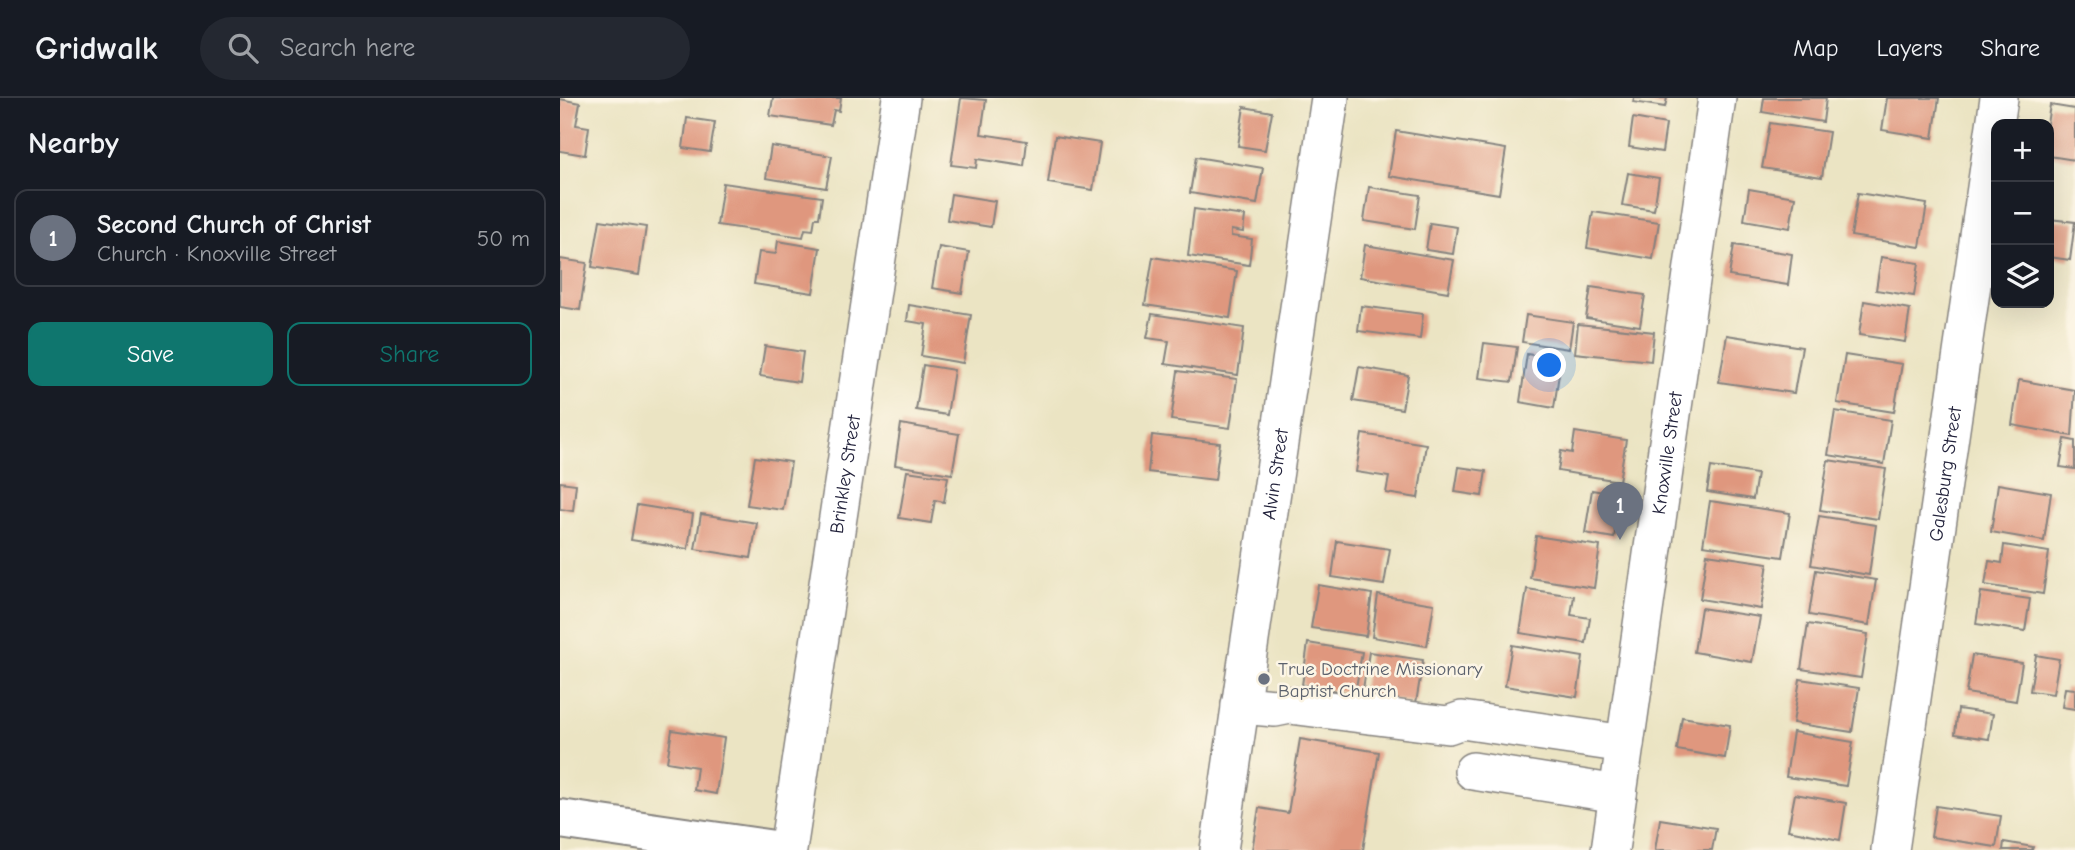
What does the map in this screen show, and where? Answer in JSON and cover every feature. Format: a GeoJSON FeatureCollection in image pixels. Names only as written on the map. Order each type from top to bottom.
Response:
{"type":"FeatureCollection","features":[{"type":"Feature","properties":{"kind":"main road"},"geometry":{"type":"LineString","coordinates":[[560,819],[774,850]]}},
{"type":"Feature","properties":{"kind":"street","name":"Brinkley Street"},"geometry":{"type":"LineString","coordinates":[[788,850],[901,98]]}},
{"type":"Feature","properties":{"kind":"street","name":"Alvin Street"},"geometry":{"type":"LineString","coordinates":[[1219,850],[1330,98]]}},
{"type":"Feature","properties":{"kind":"street","name":"Knoxville Street"},"geometry":{"type":"LineString","coordinates":[[1610,850],[1717,98]]}},
{"type":"Feature","properties":{"kind":"street","name":"Galesburg Street"},"geometry":{"type":"LineString","coordinates":[[1890,850],[1999,98]]}},
{"type":"Feature","properties":{"kind":"street"},"geometry":{"type":"LineString","coordinates":[[1240,705],[1275,708],[1290,705],[1448,725],[1462,720],[1625,744]]}},
{"type":"Feature","properties":{"kind":"street"},"geometry":{"type":"LineString","coordinates":[[1473,771],[1618,794]]}},
{"type":"Feature","properties":{"kind":"building"},"geometry":{"type":"Polygon","coordinates":[[[773,98],[841,98],[839,111],[834,110],[831,125],[770,116],[773,98]]]}},
{"type":"Feature","properties":{"kind":"building"},"geometry":{"type":"Polygon","coordinates":[[[961,98],[986,100],[981,134],[1027,141],[1024,166],[977,159],[976,168],[951,165],[961,98]]]}},
{"type":"Feature","properties":{"kind":"building"},"geometry":{"type":"Polygon","coordinates":[[[1634,98],[1667,98],[1665,107],[1633,102],[1634,98]]]}},
{"type":"Feature","properties":{"kind":"building"},"geometry":{"type":"Polygon","coordinates":[[[1764,98],[1826,98],[1823,122],[1762,112],[1764,98]]]}},
{"type":"Feature","properties":{"kind":"building"},"geometry":{"type":"Polygon","coordinates":[[[1887,98],[1939,98],[1933,138],[1882,130],[1887,98]]]}},
{"type":"Feature","properties":{"kind":"building"},"geometry":{"type":"Polygon","coordinates":[[[560,99],[580,103],[576,125],[589,127],[585,155],[560,151],[560,99]]]}},
{"type":"Feature","properties":{"kind":"building"},"geometry":{"type":"Polygon","coordinates":[[[2050,105],[2075,109],[2075,160],[2054,157],[2054,119],[2048,119],[2050,105]]]}},
{"type":"Feature","properties":{"kind":"building"},"geometry":{"type":"Polygon","coordinates":[[[1244,107],[1272,112],[1265,150],[1238,146],[1244,107]]]}},
{"type":"Feature","properties":{"kind":"building"},"geometry":{"type":"Polygon","coordinates":[[[687,118],[715,122],[710,152],[683,148],[687,118]]]}},
{"type":"Feature","properties":{"kind":"building"},"geometry":{"type":"Polygon","coordinates":[[[1633,118],[1666,124],[1662,152],[1629,147],[1633,118]]]}},
{"type":"Feature","properties":{"kind":"building"},"geometry":{"type":"Polygon","coordinates":[[[1770,123],[1829,132],[1822,177],[1762,168],[1770,123]]]}},
{"type":"Feature","properties":{"kind":"building"},"geometry":{"type":"Polygon","coordinates":[[[1396,131],[1506,149],[1499,194],[1389,176],[1396,131]]]}},
{"type":"Feature","properties":{"kind":"building"},"geometry":{"type":"Polygon","coordinates":[[[1055,136],[1100,143],[1093,190],[1048,183],[1055,136]]]}},
{"type":"Feature","properties":{"kind":"building"},"geometry":{"type":"Polygon","coordinates":[[[771,146],[832,156],[826,188],[766,178],[771,146]]]}},
{"type":"Feature","properties":{"kind":"building"},"geometry":{"type":"Polygon","coordinates":[[[1196,157],[1263,168],[1257,204],[1190,193],[1196,157]]]}},
{"type":"Feature","properties":{"kind":"building"},"geometry":{"type":"Polygon","coordinates":[[[1628,173],[1659,178],[1654,210],[1622,205],[1628,173]]]}},
{"type":"Feature","properties":{"kind":"building"},"geometry":{"type":"Polygon","coordinates":[[[723,183],[822,197],[819,218],[815,218],[813,230],[805,229],[803,237],[717,225],[723,183]]]}},
{"type":"Feature","properties":{"kind":"building"},"geometry":{"type":"Polygon","coordinates":[[[1369,187],[1420,195],[1415,229],[1364,221],[1369,187]]]}},
{"type":"Feature","properties":{"kind":"building"},"geometry":{"type":"Polygon","coordinates":[[[1749,189],[1795,197],[1790,228],[1744,220],[1749,189]]]}},
{"type":"Feature","properties":{"kind":"building"},"geometry":{"type":"Polygon","coordinates":[[[1858,193],[1927,204],[1920,247],[1851,236],[1858,193]]]}},
{"type":"Feature","properties":{"kind":"building"},"geometry":{"type":"Polygon","coordinates":[[[951,194],[995,201],[991,227],[947,220],[951,194]]]}},
{"type":"Feature","properties":{"kind":"building"},"geometry":{"type":"Polygon","coordinates":[[[1194,209],[1245,216],[1243,232],[1231,230],[1231,236],[1252,239],[1249,265],[1188,256],[1194,209]]]}},
{"type":"Feature","properties":{"kind":"building"},"geometry":{"type":"Polygon","coordinates":[[[1593,212],[1659,222],[1653,259],[1587,248],[1593,212]]]}},
{"type":"Feature","properties":{"kind":"building"},"geometry":{"type":"Polygon","coordinates":[[[600,220],[646,227],[639,275],[592,267],[600,220]]]}},
{"type":"Feature","properties":{"kind":"building"},"geometry":{"type":"Polygon","coordinates":[[[2054,220],[2075,222],[2070,260],[2054,258],[2054,220]]]}},
{"type":"Feature","properties":{"kind":"building"},"geometry":{"type":"Polygon","coordinates":[[[1430,223],[1457,227],[1453,254],[1426,250],[1430,223]]]}},
{"type":"Feature","properties":{"kind":"building"},"geometry":{"type":"Polygon","coordinates":[[[778,241],[820,248],[813,293],[754,284],[759,252],[776,254],[778,241]]]}},
{"type":"Feature","properties":{"kind":"building"},"geometry":{"type":"Polygon","coordinates":[[[1365,245],[1454,260],[1448,292],[1360,277],[1365,245]]]}},
{"type":"Feature","properties":{"kind":"building"},"geometry":{"type":"Polygon","coordinates":[[[1734,245],[1792,254],[1788,285],[1729,276],[1734,245]]]}},
{"type":"Feature","properties":{"kind":"building"},"geometry":{"type":"Polygon","coordinates":[[[939,247],[969,252],[962,293],[932,288],[939,247]]]}},
{"type":"Feature","properties":{"kind":"building"},"geometry":{"type":"Polygon","coordinates":[[[1153,257],[1237,271],[1230,318],[1145,305],[1153,257]]]}},
{"type":"Feature","properties":{"kind":"building"},"geometry":{"type":"Polygon","coordinates":[[[1881,257],[1919,263],[1914,296],[1876,290],[1881,257]]]}},
{"type":"Feature","properties":{"kind":"building"},"geometry":{"type":"Polygon","coordinates":[[[560,259],[587,263],[580,310],[560,307],[560,259]]]}},
{"type":"Feature","properties":{"kind":"building"},"geometry":{"type":"Polygon","coordinates":[[[1591,287],[1645,295],[1640,326],[1586,318],[1591,287]]]}},
{"type":"Feature","properties":{"kind":"building"},"geometry":{"type":"Polygon","coordinates":[[[1864,301],[1910,309],[1905,342],[1859,335],[1864,301]]]}},
{"type":"Feature","properties":{"kind":"building"},"geometry":{"type":"Polygon","coordinates":[[[909,305],[971,315],[963,363],[921,356],[926,324],[907,321],[909,305]]]}},
{"type":"Feature","properties":{"kind":"building"},"geometry":{"type":"Polygon","coordinates":[[[1361,306],[1423,314],[1420,339],[1358,331],[1361,306]]]}},
{"type":"Feature","properties":{"kind":"building"},"geometry":{"type":"Polygon","coordinates":[[[1152,314],[1244,328],[1238,375],[1165,364],[1169,341],[1147,338],[1152,314]]]}},
{"type":"Feature","properties":{"kind":"building"},"geometry":{"type":"Polygon","coordinates":[[[1526,315],[1573,322],[1569,349],[1522,342],[1526,315]]]}},
{"type":"Feature","properties":{"kind":"building"},"geometry":{"type":"Polygon","coordinates":[[[1578,324],[1654,332],[1651,361],[1575,353],[1578,324]]]}},
{"type":"Feature","properties":{"kind":"building"},"geometry":{"type":"Polygon","coordinates":[[[1727,335],[1802,347],[1794,393],[1719,382],[1727,335]]]}},
{"type":"Feature","properties":{"kind":"building"},"geometry":{"type":"Polygon","coordinates":[[[1484,343],[1517,347],[1512,382],[1479,378],[1484,343]]]}},
{"type":"Feature","properties":{"kind":"building"},"geometry":{"type":"Polygon","coordinates":[[[765,346],[803,352],[799,382],[760,376],[765,346]]]}},
{"type":"Feature","properties":{"kind":"building"},"geometry":{"type":"Polygon","coordinates":[[[1527,354],[1561,360],[1554,408],[1520,402],[1527,354]]]}},
{"type":"Feature","properties":{"kind":"building"},"geometry":{"type":"Polygon","coordinates":[[[1845,355],[1902,364],[1894,412],[1837,403],[1845,355]]]}},
{"type":"Feature","properties":{"kind":"building"},"geometry":{"type":"Polygon","coordinates":[[[923,365],[954,370],[947,415],[916,410],[923,365]]]}},
{"type":"Feature","properties":{"kind":"building"},"geometry":{"type":"Polygon","coordinates":[[[1359,367],[1408,375],[1402,409],[1353,401],[1359,367]]]}},
{"type":"Feature","properties":{"kind":"building"},"geometry":{"type":"Polygon","coordinates":[[[1178,371],[1237,379],[1230,428],[1171,420],[1178,371]]]}},
{"type":"Feature","properties":{"kind":"building"},"geometry":{"type":"Polygon","coordinates":[[[2019,380],[2075,390],[2072,436],[2012,425],[2019,380]]]}},
{"type":"Feature","properties":{"kind":"building"},"geometry":{"type":"Polygon","coordinates":[[[1835,411],[1891,420],[1884,464],[1828,455],[1835,411]]]}},
{"type":"Feature","properties":{"kind":"building"},"geometry":{"type":"Polygon","coordinates":[[[901,424],[959,434],[952,474],[895,465],[901,424]]]}},
{"type":"Feature","properties":{"kind":"building"},"geometry":{"type":"Polygon","coordinates":[[[1575,432],[1626,440],[1619,481],[1558,471],[1561,451],[1572,453],[1575,432]]]}},
{"type":"Feature","properties":{"kind":"building"},"geometry":{"type":"Polygon","coordinates":[[[1362,434],[1426,444],[1418,498],[1386,493],[1389,477],[1356,472],[1362,434]]]}},
{"type":"Feature","properties":{"kind":"building"},"geometry":{"type":"Polygon","coordinates":[[[1152,435],[1220,443],[1215,480],[1148,472],[1152,435]]]}},
{"type":"Feature","properties":{"kind":"building"},"geometry":{"type":"Polygon","coordinates":[[[2065,439],[2075,441],[2075,469],[2060,467],[2065,439]]]}},
{"type":"Feature","properties":{"kind":"building"},"geometry":{"type":"Polygon","coordinates":[[[755,457],[791,462],[783,510],[747,505],[755,457]]]}},
{"type":"Feature","properties":{"kind":"building"},"geometry":{"type":"Polygon","coordinates":[[[1828,460],[1886,469],[1878,519],[1820,510],[1828,460]]]}},
{"type":"Feature","properties":{"kind":"building"},"geometry":{"type":"Polygon","coordinates":[[[1459,467],[1486,471],[1482,496],[1455,492],[1459,467]]]}},
{"type":"Feature","properties":{"kind":"building"},"geometry":{"type":"Polygon","coordinates":[[[1711,467],[1757,474],[1753,499],[1707,492],[1711,467]]]}},
{"type":"Feature","properties":{"kind":"building"},"geometry":{"type":"Polygon","coordinates":[[[907,471],[948,477],[944,502],[935,500],[931,523],[899,518],[907,471]]]}},
{"type":"Feature","properties":{"kind":"building"},"geometry":{"type":"Polygon","coordinates":[[[560,482],[576,484],[573,511],[560,509],[560,482]]]}},
{"type":"Feature","properties":{"kind":"building"},"geometry":{"type":"Polygon","coordinates":[[[1998,484],[2051,493],[2044,541],[1991,532],[1998,484]]]}},
{"type":"Feature","properties":{"kind":"building"},"geometry":{"type":"Polygon","coordinates":[[[1592,490],[1621,495],[1614,538],[1585,533],[1592,490]]]}},
{"type":"Feature","properties":{"kind":"building"},"geometry":{"type":"Polygon","coordinates":[[[1710,501],[1790,513],[1783,557],[1703,545],[1710,501]]]}},
{"type":"Feature","properties":{"kind":"building"},"geometry":{"type":"Polygon","coordinates":[[[637,505],[693,514],[688,549],[631,540],[637,505]]]}},
{"type":"Feature","properties":{"kind":"building"},"geometry":{"type":"Polygon","coordinates":[[[701,514],[757,523],[751,558],[695,549],[701,514]]]}},
{"type":"Feature","properties":{"kind":"building"},"geometry":{"type":"Polygon","coordinates":[[[1819,516],[1876,525],[1869,575],[1811,565],[1819,516]]]}},
{"type":"Feature","properties":{"kind":"building"},"geometry":{"type":"Polygon","coordinates":[[[1536,536],[1600,546],[1594,588],[1530,578],[1536,536]]]}},
{"type":"Feature","properties":{"kind":"building"},"geometry":{"type":"Polygon","coordinates":[[[1337,541],[1390,549],[1384,585],[1332,577],[1337,541]]]}},
{"type":"Feature","properties":{"kind":"building"},"geometry":{"type":"Polygon","coordinates":[[[2004,545],[2049,552],[2043,594],[1985,585],[1989,561],[2002,563],[2004,545]]]}},
{"type":"Feature","properties":{"kind":"building"},"geometry":{"type":"Polygon","coordinates":[[[1707,554],[1768,563],[1761,609],[1700,599],[1707,554]]]}},
{"type":"Feature","properties":{"kind":"building"},"geometry":{"type":"Polygon","coordinates":[[[1816,570],[1876,580],[1869,625],[1809,615],[1816,570]]]}},
{"type":"Feature","properties":{"kind":"building"},"geometry":{"type":"Polygon","coordinates":[[[1318,585],[1372,594],[1366,636],[1311,628],[1318,585]]]}},
{"type":"Feature","properties":{"kind":"building"},"geometry":{"type":"Polygon","coordinates":[[[1527,589],[1574,596],[1571,615],[1590,618],[1586,643],[1520,633],[1527,589]]]}},
{"type":"Feature","properties":{"kind":"building"},"geometry":{"type":"Polygon","coordinates":[[[1981,592],[2030,599],[2025,631],[1976,624],[1981,592]]]}},
{"type":"Feature","properties":{"kind":"building"},"geometry":{"type":"Polygon","coordinates":[[[1378,595],[1434,604],[1427,646],[1372,637],[1378,595]]]}},
{"type":"Feature","properties":{"kind":"building"},"geometry":{"type":"Polygon","coordinates":[[[1701,608],[1760,617],[1752,662],[1694,652],[1701,608]]]}},
{"type":"Feature","properties":{"kind":"building"},"geometry":{"type":"Polygon","coordinates":[[[1808,624],[1868,634],[1861,678],[1801,669],[1808,624]]]}},
{"type":"Feature","properties":{"kind":"building"},"geometry":{"type":"Polygon","coordinates":[[[1308,643],[1362,652],[1355,694],[1302,685],[1308,643]]]}},
{"type":"Feature","properties":{"kind":"building"},"geometry":{"type":"Polygon","coordinates":[[[1512,645],[1583,657],[1577,697],[1505,686],[1512,645]]]}},
{"type":"Feature","properties":{"kind":"building"},"geometry":{"type":"Polygon","coordinates":[[[1369,652],[1423,660],[1416,703],[1362,695],[1369,652]]]}},
{"type":"Feature","properties":{"kind":"building"},"geometry":{"type":"Polygon","coordinates":[[[1972,655],[2022,663],[2016,701],[1966,693],[1972,655]]]}},
{"type":"Feature","properties":{"kind":"building"},"geometry":{"type":"Polygon","coordinates":[[[2036,655],[2059,659],[2053,694],[2030,691],[2036,655]]]}},
{"type":"Feature","properties":{"kind":"building"},"geometry":{"type":"Polygon","coordinates":[[[1800,679],[1859,688],[1852,732],[1793,723],[1800,679]]]}},
{"type":"Feature","properties":{"kind":"building"},"geometry":{"type":"Polygon","coordinates":[[[2065,688],[2075,689],[2075,709],[2062,707],[2065,688]]]}},
{"type":"Feature","properties":{"kind":"building"},"geometry":{"type":"Polygon","coordinates":[[[1958,709],[1993,714],[1989,739],[1955,734],[1958,709]]]}},
{"type":"Feature","properties":{"kind":"building"},"geometry":{"type":"Polygon","coordinates":[[[1682,717],[1730,725],[1725,758],[1677,750],[1682,717]]]}},
{"type":"Feature","properties":{"kind":"building"},"geometry":{"type":"Polygon","coordinates":[[[672,730],[724,738],[716,794],[694,790],[697,767],[667,762],[672,730]]]}},
{"type":"Feature","properties":{"kind":"building"},"geometry":{"type":"Polygon","coordinates":[[[1793,732],[1853,742],[1846,786],[1786,777],[1793,732]]]}},
{"type":"Feature","properties":{"kind":"building"},"geometry":{"type":"Polygon","coordinates":[[[1300,739],[1379,752],[1363,850],[1252,850],[1259,808],[1288,813],[1300,739]]]}},
{"type":"Feature","properties":{"kind":"building"},"geometry":{"type":"Polygon","coordinates":[[[1795,794],[1846,803],[1840,840],[1788,830],[1795,794]]]}},
{"type":"Feature","properties":{"kind":"building"},"geometry":{"type":"Polygon","coordinates":[[[1936,806],[2001,816],[1996,847],[1931,837],[1936,806]]]}},
{"type":"Feature","properties":{"kind":"building"},"geometry":{"type":"Polygon","coordinates":[[[1660,819],[1716,828],[1712,850],[1655,850],[1660,819]]]}},
{"type":"Feature","properties":{"kind":"building"},"geometry":{"type":"Polygon","coordinates":[[[2004,842],[2033,847],[2032,850],[2003,850],[2004,842]]]}},
{"type":"Feature","properties":{"kind":"place","name":"Second Church of Christ"},"geometry":{"type":"Point","coordinates":[1620,540]}},
{"type":"Feature","properties":{"kind":"place","name":"True Doctrine Missionary Baptist Church"},"geometry":{"type":"Point","coordinates":[1264,679]}}]}
